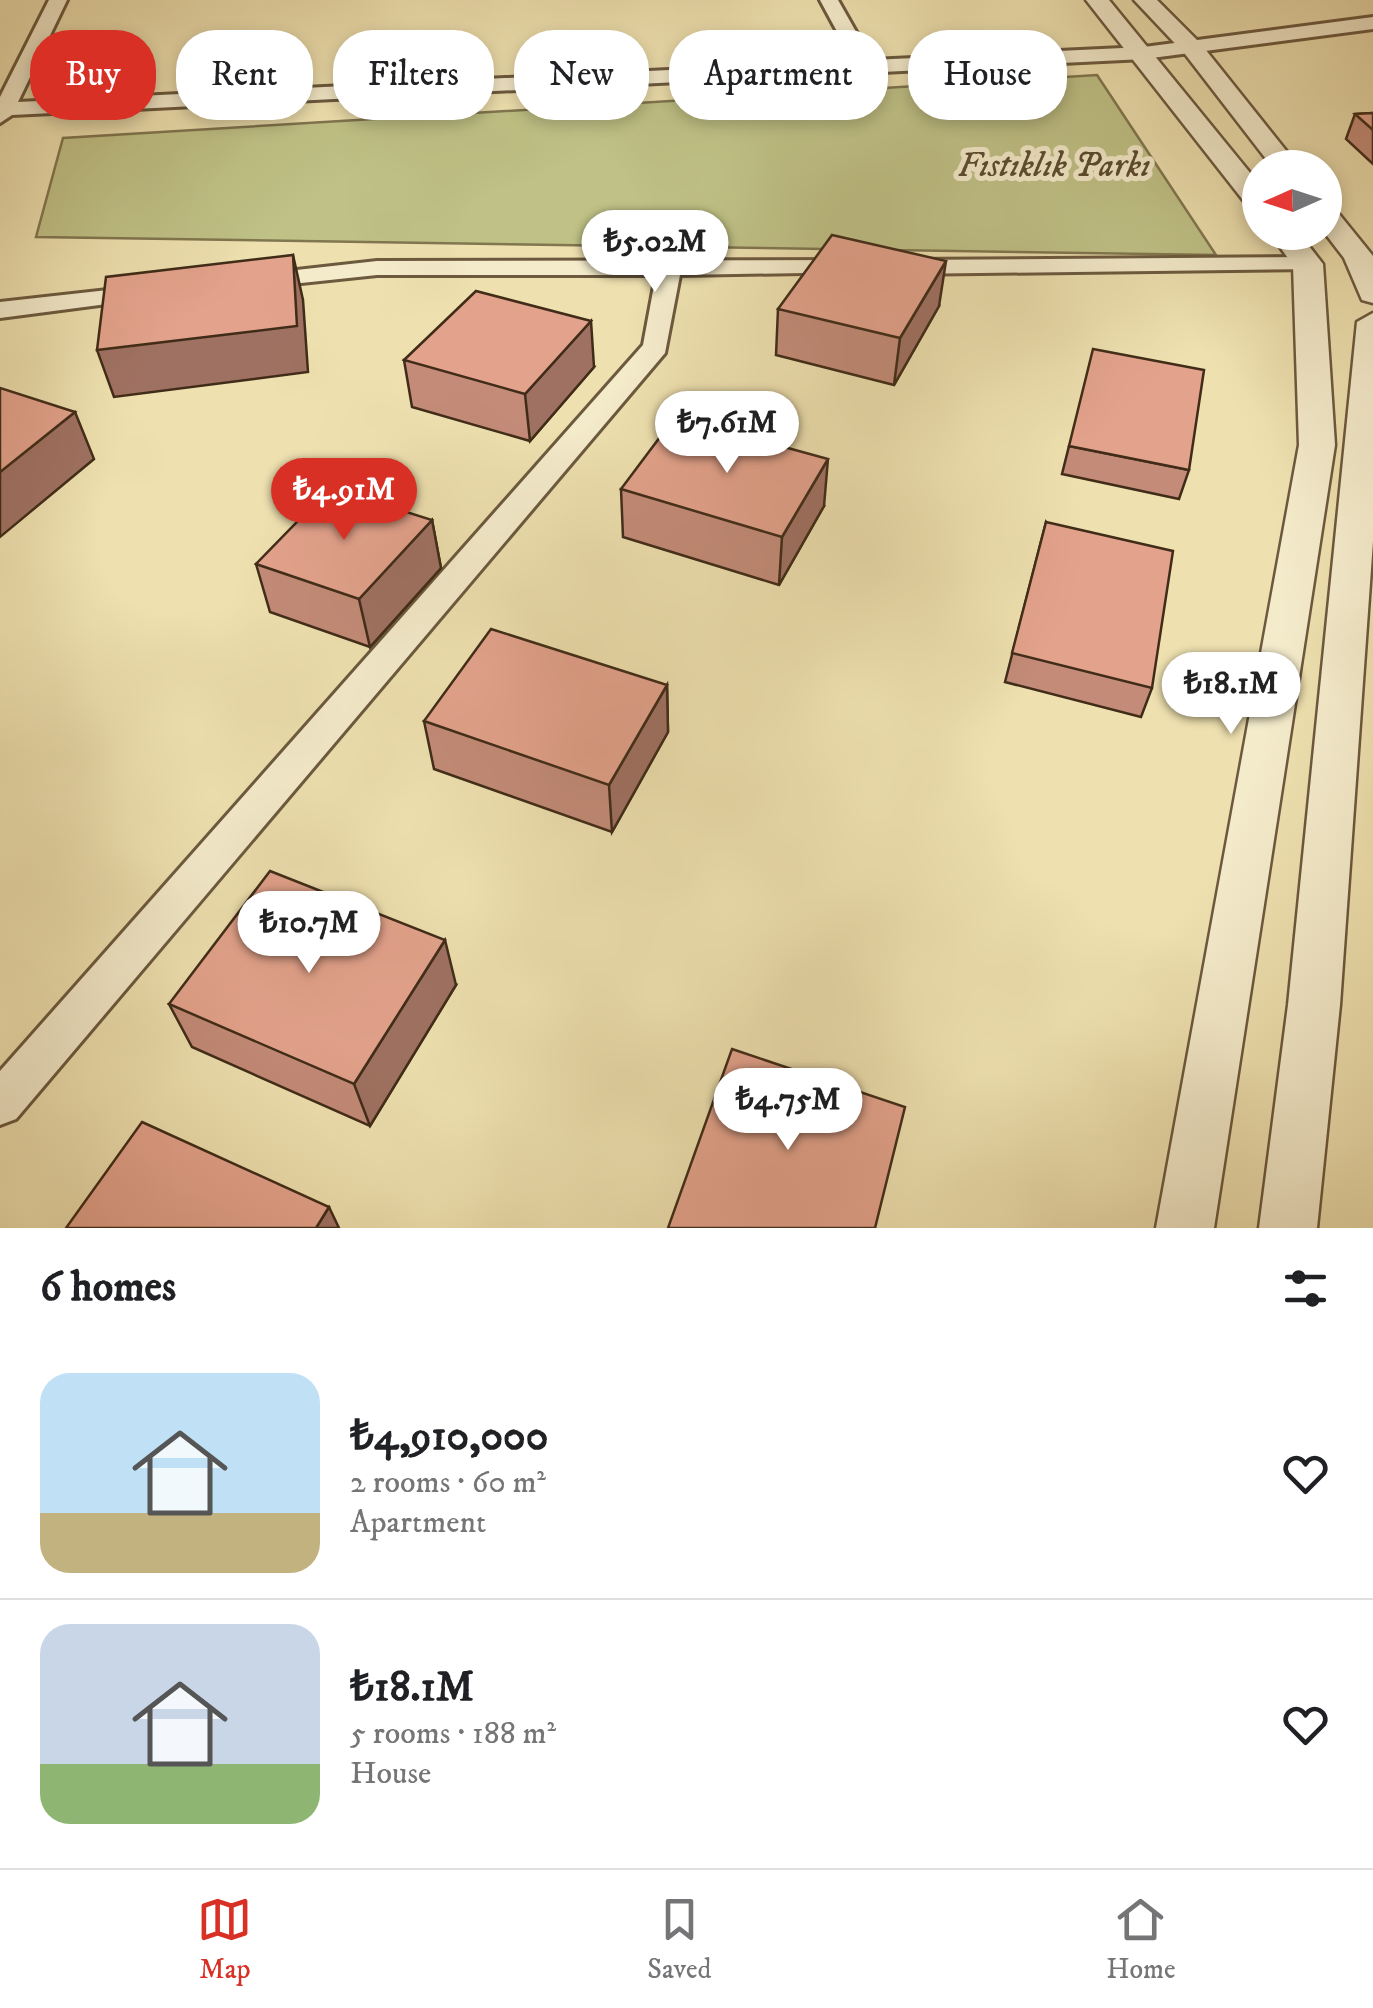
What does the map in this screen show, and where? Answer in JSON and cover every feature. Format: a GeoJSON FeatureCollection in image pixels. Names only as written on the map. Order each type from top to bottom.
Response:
{"type":"FeatureCollection","features":[{"type":"Feature","properties":{"kind":"street"},"geometry":{"type":"LineString","coordinates":[[58,0],[2,111],[669,76]]}},
{"type":"Feature","properties":{"kind":"street"},"geometry":{"type":"LineString","coordinates":[[828,0],[845,30]]}},
{"type":"Feature","properties":{"kind":"street"},"geometry":{"type":"LineString","coordinates":[[1097,0],[1144,52],[1242,179]]}},
{"type":"Feature","properties":{"kind":"street"},"geometry":{"type":"LineString","coordinates":[[1145,0],[1193,49],[1274,150]]}},
{"type":"Feature","properties":{"kind":"street"},"geometry":{"type":"LineString","coordinates":[[888,65],[1193,49],[1373,23]]}},
{"type":"Feature","properties":{"kind":"street"},"geometry":{"type":"LineString","coordinates":[[1342,236],[1358,256],[1373,294]]}},
{"type":"Feature","properties":{"kind":"street"},"geometry":{"type":"LineString","coordinates":[[222,284],[378,268],[669,268],[1242,250]]}},
{"type":"Feature","properties":{"kind":"street"},"geometry":{"type":"LineString","coordinates":[[1185,1228],[1317,446],[1295,250]]}},
{"type":"Feature","properties":{"kind":"street"},"geometry":{"type":"LineString","coordinates":[[0,1104],[656,346],[669,268]]}},
{"type":"Feature","properties":{"kind":"street"},"geometry":{"type":"LineString","coordinates":[[0,310],[164,291]]}},
{"type":"Feature","properties":{"kind":"street"},"geometry":{"type":"LineString","coordinates":[[1288,1228],[1314,1005],[1373,322]]}},
{"type":"Feature","properties":{"kind":"green space","name":"Fıstıklık Parkı"},"geometry":{"type":"Polygon","coordinates":[[[1097,75],[1216,255],[36,237],[63,138],[358,120],[494,120],[494,112],[514,111],[514,120],[649,120],[649,102],[669,101],[669,120],[888,120],[888,88],[908,87],[908,120],[1067,120],[1067,77],[1097,75]]]}},
{"type":"Feature","properties":{"kind":"building"},"geometry":{"type":"Polygon","coordinates":[[[1373,113],[1373,130],[1355,114],[1373,113]]]}},
{"type":"Feature","properties":{"kind":"building"},"geometry":{"type":"Polygon","coordinates":[[[832,235],[946,261],[900,338],[778,309],[832,235]]]}},
{"type":"Feature","properties":{"kind":"building"},"geometry":{"type":"Polygon","coordinates":[[[293,255],[297,326],[97,350],[106,277],[293,255]]]}},
{"type":"Feature","properties":{"kind":"building"},"geometry":{"type":"Polygon","coordinates":[[[476,291],[591,321],[525,394],[404,360],[476,291]]]}},
{"type":"Feature","properties":{"kind":"building"},"geometry":{"type":"Polygon","coordinates":[[[1093,349],[1204,370],[1189,470],[1069,446],[1093,349]]]}},
{"type":"Feature","properties":{"kind":"building"},"geometry":{"type":"Polygon","coordinates":[[[0,388],[75,412],[0,472],[0,388]]]}},
{"type":"Feature","properties":{"kind":"building"},"geometry":{"type":"Polygon","coordinates":[[[675,417],[828,459],[782,537],[621,489],[675,417]]]}},
{"type":"Feature","properties":{"kind":"building"},"geometry":{"type":"Polygon","coordinates":[[[330,488],[432,520],[359,599],[256,564],[330,488]]]}},
{"type":"Feature","properties":{"kind":"building"},"geometry":{"type":"Polygon","coordinates":[[[1046,522],[1173,551],[1152,688],[1012,653],[1046,522]]]}},
{"type":"Feature","properties":{"kind":"building"},"geometry":{"type":"Polygon","coordinates":[[[491,629],[667,685],[609,785],[424,721],[491,629]]]}},
{"type":"Feature","properties":{"kind":"building"},"geometry":{"type":"Polygon","coordinates":[[[270,871],[445,940],[354,1084],[169,1004],[270,871]]]}},
{"type":"Feature","properties":{"kind":"building"},"geometry":{"type":"Polygon","coordinates":[[[732,1049],[905,1107],[875,1228],[668,1228],[732,1049]]]}},
{"type":"Feature","properties":{"kind":"building"},"geometry":{"type":"Polygon","coordinates":[[[142,1122],[329,1207],[316,1228],[66,1228],[142,1122]]]}}]}
